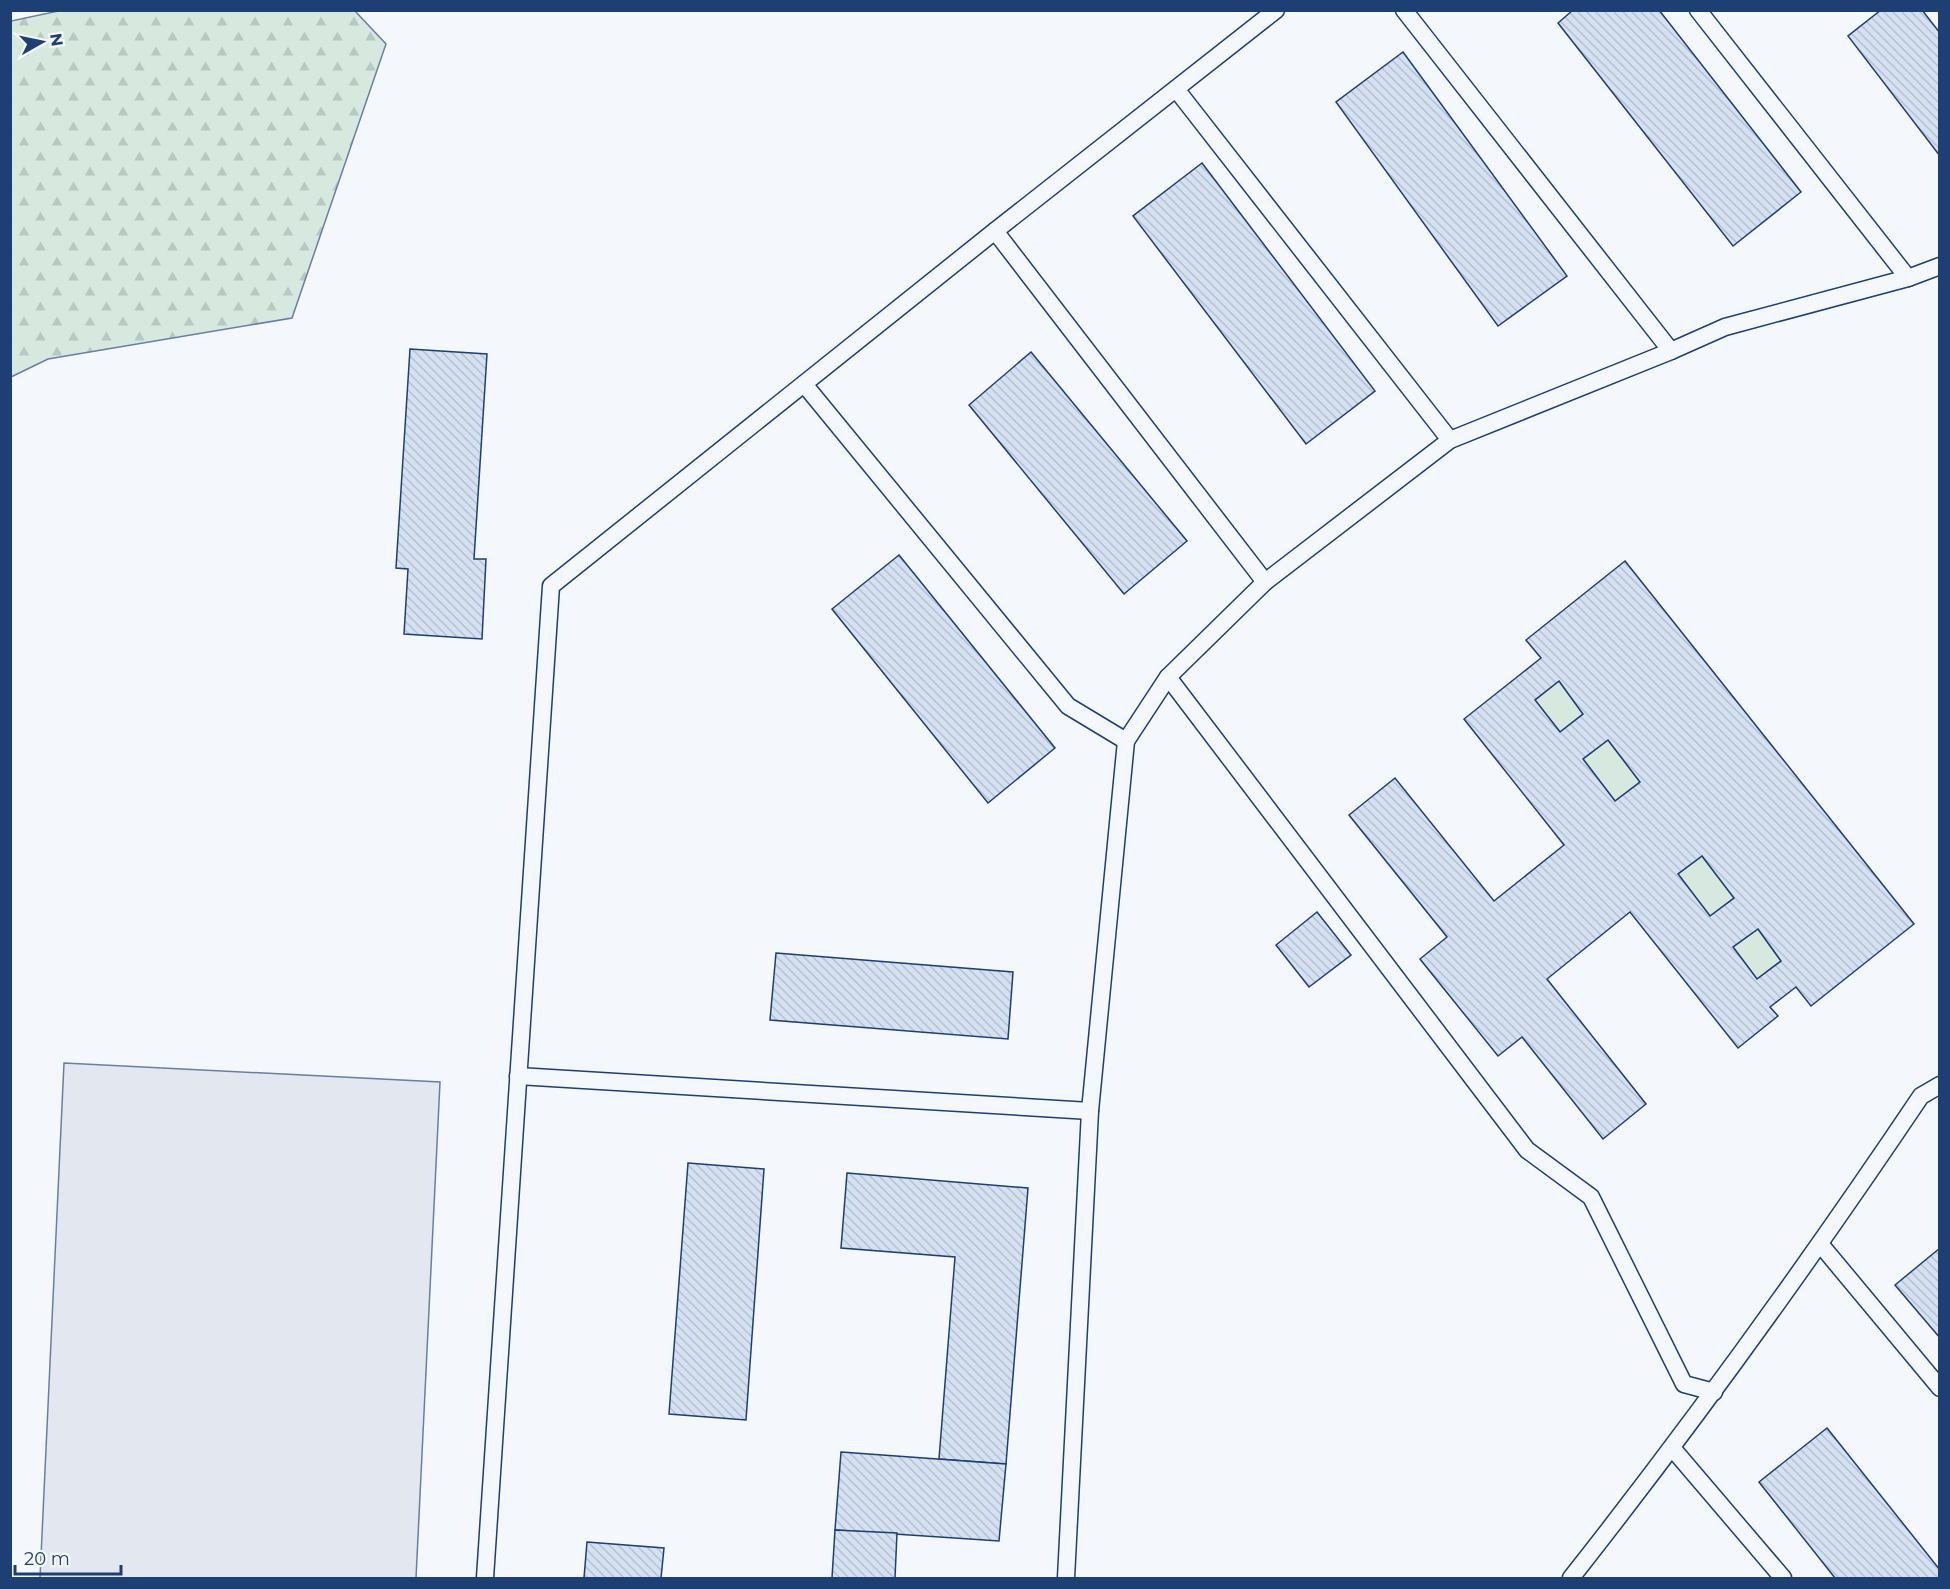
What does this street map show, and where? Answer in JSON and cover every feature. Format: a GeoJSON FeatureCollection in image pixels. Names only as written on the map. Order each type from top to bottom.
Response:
{"type":"FeatureCollection","features":[{"type":"Feature","properties":{"kind":"lane"},"geometry":{"type":"LineString","coordinates":[[485,1578],[551,586],[1276,10]]}},
{"type":"Feature","properties":{"kind":"lane"},"geometry":{"type":"LineString","coordinates":[[1404,10],[1671,351]]}},
{"type":"Feature","properties":{"kind":"lane"},"geometry":{"type":"LineString","coordinates":[[1698,10],[1908,278]]}},
{"type":"Feature","properties":{"kind":"lane"},"geometry":{"type":"LineString","coordinates":[[1176,89],[1450,440]]}},
{"type":"Feature","properties":{"kind":"lane"},"geometry":{"type":"LineString","coordinates":[[995,231],[1265,582]]}},
{"type":"Feature","properties":{"kind":"lane"},"geometry":{"type":"LineString","coordinates":[[1066,1578],[1090,1111],[1126,741],[1168,677],[1265,582],[1450,440],[1725,327],[1908,278],[1940,266]]}},
{"type":"Feature","properties":{"kind":"lane"},"geometry":{"type":"LineString","coordinates":[[804,384],[1068,706],[1126,741]]}},
{"type":"Feature","properties":{"kind":"lane"},"geometry":{"type":"LineString","coordinates":[[1168,677],[1527,1150],[1591,1197],[1684,1384],[1714,1392]]}},
{"type":"Feature","properties":{"kind":"lane"},"geometry":{"type":"LineString","coordinates":[[518,1076],[1090,1111]]}},
{"type":"Feature","properties":{"kind":"lane"},"geometry":{"type":"LineString","coordinates":[[1571,1578],[1673,1449],[1821,1245],[1921,1096],[1940,1084]]}},
{"type":"Feature","properties":{"kind":"lane"},"geometry":{"type":"LineString","coordinates":[[1821,1245],[1940,1388]]}},
{"type":"Feature","properties":{"kind":"lane"},"geometry":{"type":"LineString","coordinates":[[1673,1449],[1783,1578]]}},
{"type":"Feature","properties":{"kind":"green space"},"geometry":{"type":"Polygon","coordinates":[[[63,10],[355,11],[386,44],[292,318],[48,359],[11,377],[11,21],[63,10]]]}},
{"type":"Feature","properties":{"kind":"green space"},"geometry":{"type":"Polygon","coordinates":[[[1559,681],[1583,714],[1560,732],[1535,700],[1559,681]]]}},
{"type":"Feature","properties":{"kind":"green space"},"geometry":{"type":"Polygon","coordinates":[[[1608,740],[1640,782],[1615,801],[1583,759],[1608,740]]]}},
{"type":"Feature","properties":{"kind":"green space"},"geometry":{"type":"Polygon","coordinates":[[[1702,856],[1734,898],[1710,916],[1678,874],[1702,856]]]}},
{"type":"Feature","properties":{"kind":"green space"},"geometry":{"type":"Polygon","coordinates":[[[1758,929],[1781,961],[1757,979],[1733,947],[1758,929]]]}},
{"type":"Feature","properties":{"kind":"shaded area"},"geometry":{"type":"Polygon","coordinates":[[[64,1063],[440,1082],[416,1578],[40,1578],[64,1063]]]}},
{"type":"Feature","properties":{"kind":"building"},"geometry":{"type":"Polygon","coordinates":[[[1573,10],[1659,10],[1801,192],[1733,246],[1558,23],[1573,10]]]}},
{"type":"Feature","properties":{"kind":"building"},"geometry":{"type":"Polygon","coordinates":[[[1881,10],[1922,10],[1940,33],[1940,156],[1848,36],[1881,10]]]}},
{"type":"Feature","properties":{"kind":"building"},"geometry":{"type":"Polygon","coordinates":[[[1403,52],[1567,276],[1498,326],[1336,102],[1403,52]]]}},
{"type":"Feature","properties":{"kind":"building"},"geometry":{"type":"Polygon","coordinates":[[[1202,163],[1375,391],[1306,444],[1133,216],[1202,163]]]}},
{"type":"Feature","properties":{"kind":"building"},"geometry":{"type":"Polygon","coordinates":[[[410,349],[487,354],[474,559],[486,559],[482,639],[404,634],[408,569],[396,568],[410,349]]]}},
{"type":"Feature","properties":{"kind":"building"},"geometry":{"type":"Polygon","coordinates":[[[1031,352],[1187,541],[1124,594],[969,405],[1031,352]]]}},
{"type":"Feature","properties":{"kind":"building"},"geometry":{"type":"Polygon","coordinates":[[[899,555],[1055,748],[988,803],[832,609],[899,555]]]}},
{"type":"Feature","properties":{"kind":"building"},"geometry":{"type":"Polygon","coordinates":[[[1625,561],[1914,924],[1811,1006],[1796,987],[1770,1007],[1778,1016],[1738,1048],[1630,912],[1547,979],[1646,1104],[1603,1139],[1522,1037],[1498,1056],[1420,959],[1447,937],[1349,815],[1395,778],[1494,901],[1564,845],[1464,719],[1541,658],[1526,640],[1625,561]],[[1559,681],[1535,700],[1560,732],[1583,714],[1559,681]],[[1608,740],[1583,759],[1615,801],[1640,782],[1608,740]],[[1702,856],[1678,874],[1710,916],[1734,898],[1702,856]],[[1758,929],[1733,947],[1757,979],[1781,961],[1758,929]]]}},
{"type":"Feature","properties":{"kind":"building"},"geometry":{"type":"Polygon","coordinates":[[[1317,912],[1351,955],[1309,987],[1276,945],[1317,912]]]}},
{"type":"Feature","properties":{"kind":"building"},"geometry":{"type":"Polygon","coordinates":[[[776,953],[1013,972],[1008,1039],[770,1020],[776,953]]]}},
{"type":"Feature","properties":{"kind":"building"},"geometry":{"type":"Polygon","coordinates":[[[688,1163],[764,1169],[746,1420],[669,1414],[688,1163]]]}},
{"type":"Feature","properties":{"kind":"building"},"geometry":{"type":"Polygon","coordinates":[[[847,1173],[1028,1188],[1006,1464],[939,1459],[955,1257],[841,1248],[847,1173]]]}},
{"type":"Feature","properties":{"kind":"building"},"geometry":{"type":"Polygon","coordinates":[[[1940,1248],[1940,1338],[1895,1285],[1940,1248]]]}},
{"type":"Feature","properties":{"kind":"building"},"geometry":{"type":"Polygon","coordinates":[[[1827,1428],[1940,1570],[1940,1578],[1835,1578],[1759,1482],[1827,1428]]]}},
{"type":"Feature","properties":{"kind":"building"},"geometry":{"type":"Polygon","coordinates":[[[841,1452],[1006,1464],[999,1541],[835,1530],[841,1452]]]}},
{"type":"Feature","properties":{"kind":"building"},"geometry":{"type":"Polygon","coordinates":[[[835,1530],[897,1533],[895,1578],[832,1578],[835,1530]]]}},
{"type":"Feature","properties":{"kind":"building"},"geometry":{"type":"Polygon","coordinates":[[[587,1542],[664,1548],[661,1578],[584,1578],[587,1542]]]}}]}
